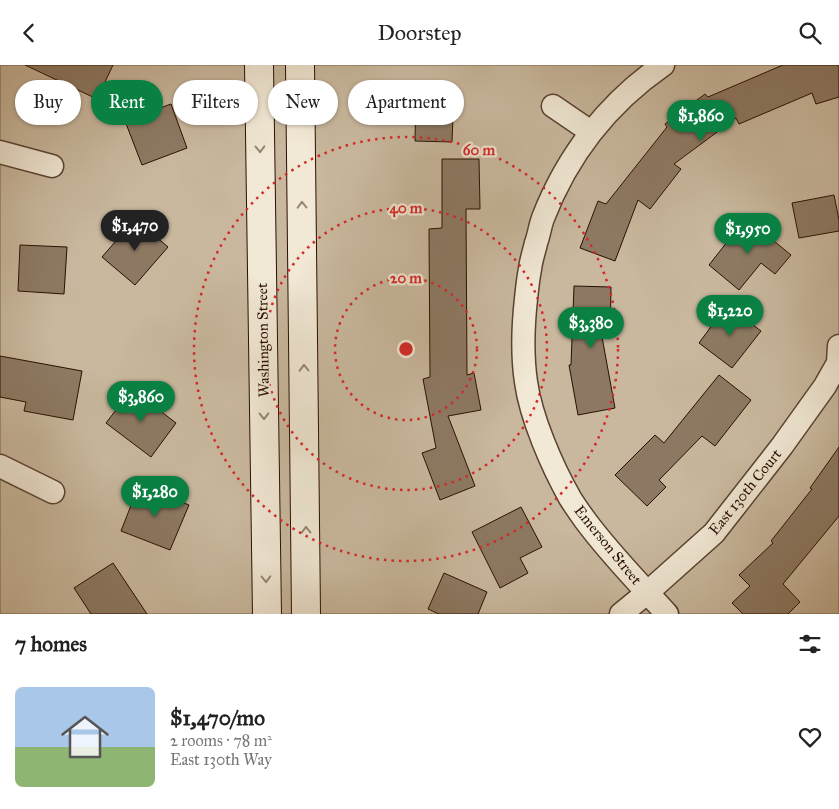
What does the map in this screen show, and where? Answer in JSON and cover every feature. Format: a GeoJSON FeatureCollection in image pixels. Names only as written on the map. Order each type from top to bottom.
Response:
{"type":"FeatureCollection","features":[{"type":"Feature","properties":{"kind":"main road","name":"Washington Street"},"geometry":{"type":"LineString","coordinates":[[259,65],[266,614]]}},
{"type":"Feature","properties":{"kind":"main road"},"geometry":{"type":"LineString","coordinates":[[300,65],[306,614]]}},
{"type":"Feature","properties":{"kind":"street","name":"Emerson Street"},"geometry":{"type":"LineString","coordinates":[[662,65],[649,74],[616,105],[591,132],[569,165],[551,202],[543,219],[530,268],[524,316],[524,351],[526,382],[532,408],[540,433],[571,500],[594,532],[667,614]]}},
{"type":"Feature","properties":{"kind":"street"},"geometry":{"type":"LineString","coordinates":[[553,106],[591,132]]}},
{"type":"Feature","properties":{"kind":"street"},"geometry":{"type":"LineString","coordinates":[[0,152],[52,166]]}},
{"type":"Feature","properties":{"kind":"street","name":"East 130th Court"},"geometry":{"type":"LineString","coordinates":[[621,614],[714,533],[782,446],[825,386],[838,363],[839,346]]}},
{"type":"Feature","properties":{"kind":"street"},"geometry":{"type":"LineString","coordinates":[[0,466],[53,492]]}},
{"type":"Feature","properties":{"kind":"shaded area"},"geometry":{"type":"Polygon","coordinates":[[[0,65],[839,65],[839,614],[0,614],[0,65]]]}},
{"type":"Feature","properties":{"kind":"building"},"geometry":{"type":"Polygon","coordinates":[[[25,65],[113,65],[106,80],[91,80],[91,96],[81,91],[81,80],[57,80],[25,65]]]}},
{"type":"Feature","properties":{"kind":"building"},"geometry":{"type":"Polygon","coordinates":[[[783,65],[839,65],[839,97],[816,104],[812,93],[739,124],[736,118],[674,164],[681,169],[650,209],[638,200],[615,261],[580,248],[598,201],[606,204],[667,127],[665,124],[705,94],[708,97],[783,65]]]}},
{"type":"Feature","properties":{"kind":"building"},"geometry":{"type":"Polygon","coordinates":[[[171,104],[173,125],[179,125],[187,148],[142,165],[127,125],[163,125],[163,107],[171,104]]]}},
{"type":"Feature","properties":{"kind":"building"},"geometry":{"type":"Polygon","coordinates":[[[415,125],[453,125],[452,142],[415,141],[415,125]]]}},
{"type":"Feature","properties":{"kind":"building"},"geometry":{"type":"Polygon","coordinates":[[[442,159],[479,159],[480,209],[466,209],[467,375],[474,373],[481,410],[448,416],[475,486],[440,500],[422,453],[436,448],[423,379],[430,377],[429,229],[442,228],[442,159]]]}},
{"type":"Feature","properties":{"kind":"building"},"geometry":{"type":"Polygon","coordinates":[[[834,195],[839,220],[839,231],[799,238],[792,203],[834,195]]]}},
{"type":"Feature","properties":{"kind":"building"},"geometry":{"type":"Polygon","coordinates":[[[746,218],[791,255],[775,274],[761,263],[739,290],[709,265],[746,218]]]}},
{"type":"Feature","properties":{"kind":"building"},"geometry":{"type":"Polygon","coordinates":[[[135,219],[168,247],[135,285],[102,257],[135,219]]]}},
{"type":"Feature","properties":{"kind":"building"},"geometry":{"type":"Polygon","coordinates":[[[20,245],[67,247],[64,294],[18,291],[20,245]]]}},
{"type":"Feature","properties":{"kind":"building"},"geometry":{"type":"Polygon","coordinates":[[[574,286],[611,287],[610,338],[602,337],[615,408],[578,415],[569,365],[571,365],[574,286]]]}},
{"type":"Feature","properties":{"kind":"building"},"geometry":{"type":"Polygon","coordinates":[[[727,305],[761,331],[732,368],[699,343],[727,305]]]}},
{"type":"Feature","properties":{"kind":"building"},"geometry":{"type":"Polygon","coordinates":[[[0,356],[82,371],[73,420],[24,411],[26,402],[0,397],[0,356]]]}},
{"type":"Feature","properties":{"kind":"building"},"geometry":{"type":"Polygon","coordinates":[[[719,375],[751,400],[715,446],[702,436],[659,480],[666,487],[647,506],[615,475],[655,435],[664,443],[719,375]]]}},
{"type":"Feature","properties":{"kind":"building"},"geometry":{"type":"Polygon","coordinates":[[[132,389],[176,423],[151,457],[106,423],[132,389]]]}},
{"type":"Feature","properties":{"kind":"building"},"geometry":{"type":"Polygon","coordinates":[[[839,447],[839,516],[783,584],[800,602],[788,614],[743,614],[732,603],[750,586],[739,575],[773,543],[771,541],[812,489],[810,488],[839,447]]]}},
{"type":"Feature","properties":{"kind":"building"},"geometry":{"type":"Polygon","coordinates":[[[139,485],[189,505],[170,550],[121,531],[139,485]]]}},
{"type":"Feature","properties":{"kind":"building"},"geometry":{"type":"Polygon","coordinates":[[[521,507],[542,547],[520,558],[528,573],[500,588],[472,532],[521,507]]]}},
{"type":"Feature","properties":{"kind":"building"},"geometry":{"type":"Polygon","coordinates":[[[113,563],[147,614],[91,614],[74,588],[113,563]]]}},
{"type":"Feature","properties":{"kind":"building"},"geometry":{"type":"Polygon","coordinates":[[[444,573],[487,592],[478,614],[439,614],[428,609],[444,573]]]}}]}
